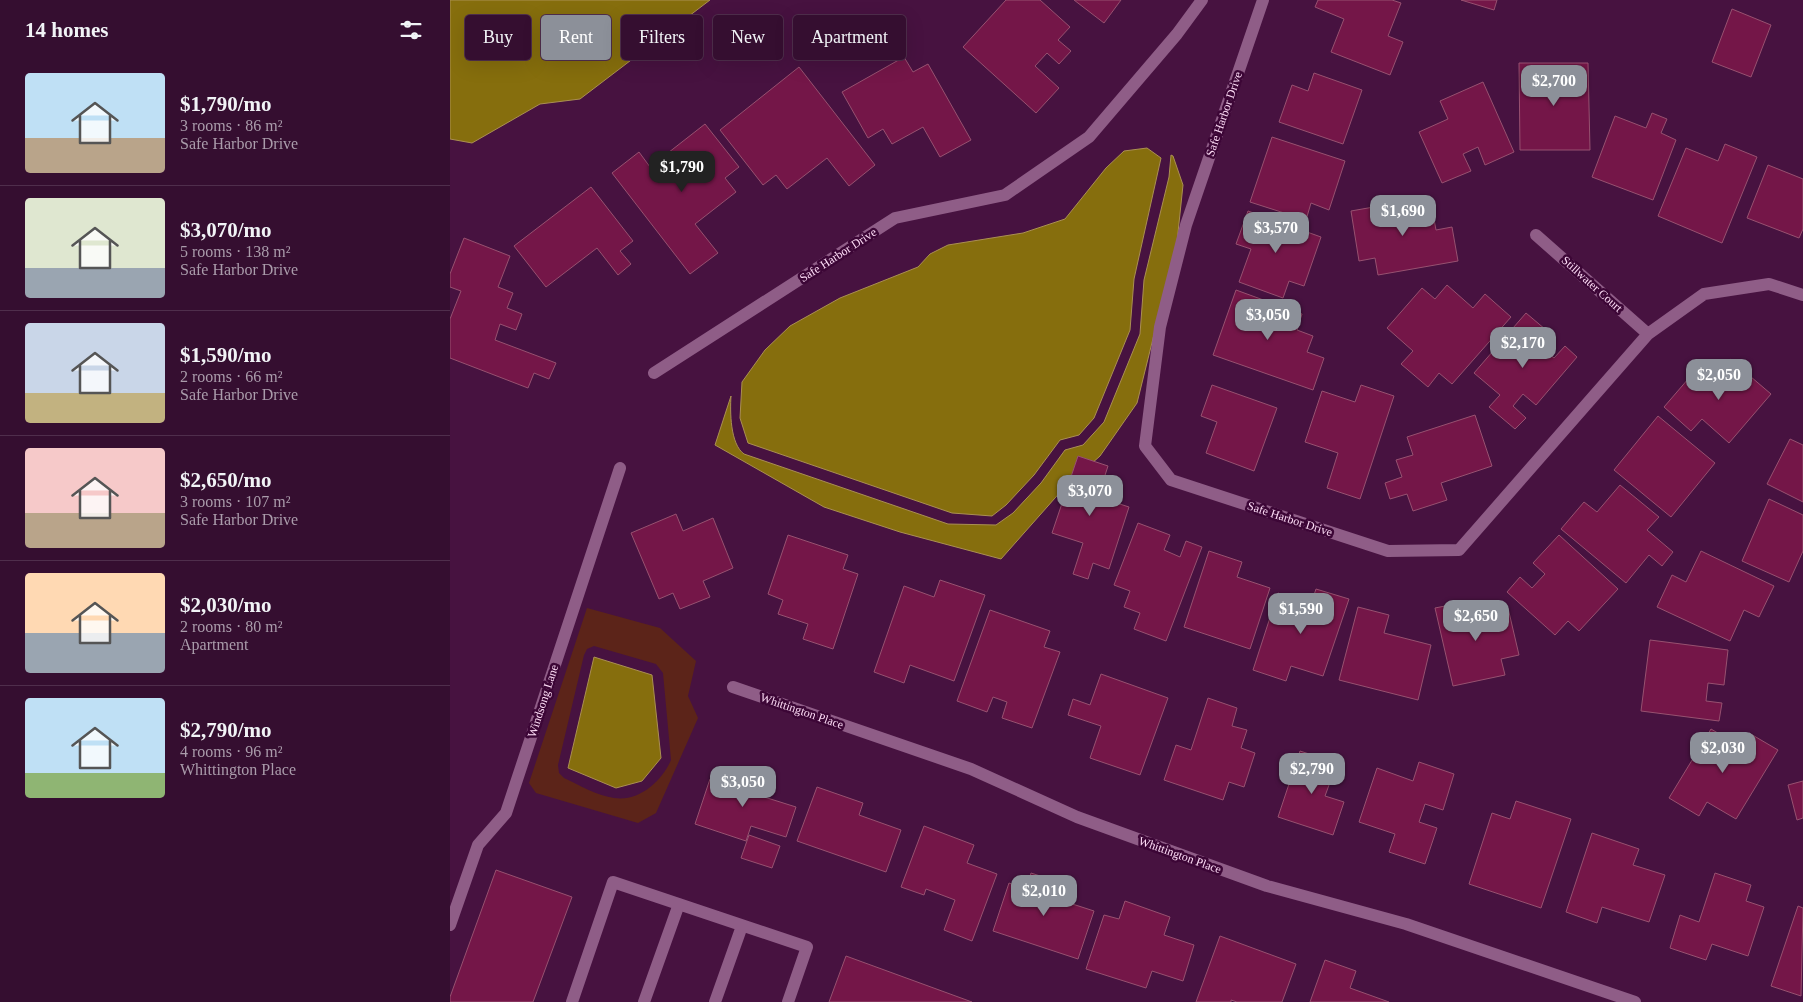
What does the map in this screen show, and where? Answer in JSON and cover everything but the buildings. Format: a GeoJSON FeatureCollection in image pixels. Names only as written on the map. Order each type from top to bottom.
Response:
{"type":"FeatureCollection","features":[{"type":"Feature","properties":{"kind":"street","name":"Safe Harbor Drive"},"geometry":{"type":"LineString","coordinates":[[654,373],[895,218],[1005,195],[1089,137],[1177,34],[1202,0]]}},
{"type":"Feature","properties":{"kind":"street","name":"Safe Harbor Drive"},"geometry":{"type":"LineString","coordinates":[[1263,0],[1186,225],[1160,327],[1145,446],[1172,480],[1388,552],[1459,550],[1648,334],[1704,294],[1769,284],[1803,295]]}},
{"type":"Feature","properties":{"kind":"street","name":"Stillwater Court"},"geometry":{"type":"LineString","coordinates":[[1536,234],[1648,334]]}},
{"type":"Feature","properties":{"kind":"street","name":"Windsong Lane"},"geometry":{"type":"LineString","coordinates":[[450,925],[478,845],[506,813],[620,468]]}},
{"type":"Feature","properties":{"kind":"street","name":"Whittington Place"},"geometry":{"type":"LineString","coordinates":[[733,687],[971,769],[1077,817],[1267,886],[1406,924],[1635,1002]]}},
{"type":"Feature","properties":{"kind":"street"},"geometry":{"type":"LineString","coordinates":[[572,1002],[613,882],[807,947],[788,1002]]}},
{"type":"Feature","properties":{"kind":"street"},"geometry":{"type":"LineString","coordinates":[[644,1002],[679,904]]}},
{"type":"Feature","properties":{"kind":"street"},"geometry":{"type":"LineString","coordinates":[[716,1002],[742,926]]}},
{"type":"Feature","properties":{"kind":"shaded area"},"geometry":{"type":"Polygon","coordinates":[[[450,0],[710,0],[690,15],[621,15],[621,60],[631,60],[580,99],[540,104],[472,143],[450,139],[450,0]]]}},
{"type":"Feature","properties":{"kind":"shaded area"},"geometry":{"type":"Polygon","coordinates":[[[1147,148],[1161,158],[1134,279],[1130,330],[1094,418],[1079,435],[1060,440],[1034,475],[1006,505],[992,516],[952,513],[748,443],[740,418],[742,382],[765,350],[790,326],[840,298],[918,267],[930,254],[948,245],[1023,233],[1065,219],[1106,168],[1124,151],[1147,148]]]}},
{"type":"Feature","properties":{"kind":"shaded area"},"geometry":{"type":"Polygon","coordinates":[[[1171,155],[1183,185],[1177,242],[1137,403],[1100,456],[1063,489],[1001,559],[900,532],[824,507],[715,445],[731,396],[733,435],[739,449],[744,454],[948,524],[996,525],[1013,513],[1041,483],[1065,450],[1083,445],[1104,422],[1140,334],[1144,280],[1169,177],[1171,155]]]}},
{"type":"Feature","properties":{"kind":"shaded area"},"geometry":{"type":"Polygon","coordinates":[[[587,608],[660,628],[696,661],[688,696],[698,718],[656,813],[638,823],[536,793],[529,783],[587,608]],[[594,646],[587,649],[558,765],[559,773],[564,778],[602,795],[623,798],[641,793],[662,775],[671,760],[663,673],[656,664],[594,646]]]}},
{"type":"Feature","properties":{"kind":"shaded area"},"geometry":{"type":"Polygon","coordinates":[[[594,657],[652,675],[661,758],[642,781],[616,788],[568,768],[594,657]]]}}]}
